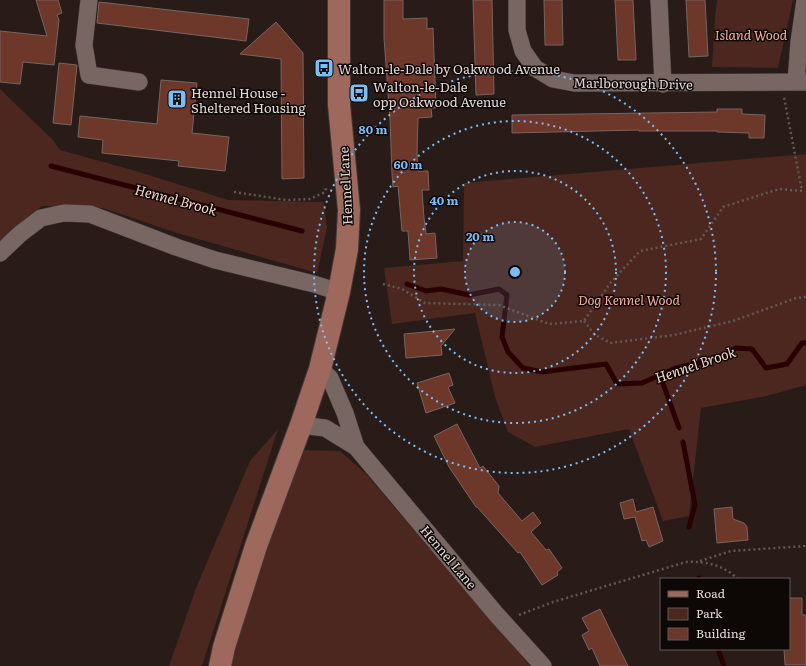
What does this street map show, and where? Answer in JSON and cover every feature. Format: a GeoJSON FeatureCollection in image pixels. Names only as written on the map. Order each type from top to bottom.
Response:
{"type":"FeatureCollection","features":[{"type":"Feature","properties":{"kind":"main road","name":"Hennel Lane"},"geometry":{"type":"LineString","coordinates":[[220,666],[224,647],[256,546],[320,369],[339,292],[347,249],[349,210],[339,104],[337,0]]}},
{"type":"Feature","properties":{"kind":"street"},"geometry":{"type":"LineString","coordinates":[[89,0],[84,46],[89,75],[139,82]]}},
{"type":"Feature","properties":{"kind":"street","name":"Marlborough Drive"},"geometry":{"type":"LineString","coordinates":[[517,0],[517,30],[523,51],[535,68],[553,79],[574,83],[663,84],[801,82]]}},
{"type":"Feature","properties":{"kind":"street"},"geometry":{"type":"LineString","coordinates":[[659,0],[663,84]]}},
{"type":"Feature","properties":{"kind":"street"},"geometry":{"type":"LineString","coordinates":[[801,82],[799,42],[805,0]]}},
{"type":"Feature","properties":{"kind":"street"},"geometry":{"type":"LineString","coordinates":[[0,253],[20,234],[41,218],[64,213],[90,214],[176,247],[216,260],[314,284],[339,292]]}},
{"type":"Feature","properties":{"kind":"street","name":"Hennel Lane"},"geometry":{"type":"LineString","coordinates":[[320,369],[330,378],[345,413],[356,447]]}},
{"type":"Feature","properties":{"kind":"street","name":"Hennel Lane"},"geometry":{"type":"LineString","coordinates":[[301,425],[325,428],[356,447],[543,666]]}},
{"type":"Feature","properties":{"kind":"path"},"geometry":{"type":"LineString","coordinates":[[584,321],[611,282],[640,251],[701,240],[723,207],[779,189],[804,192],[782,92],[801,82]]}},
{"type":"Feature","properties":{"kind":"path"},"geometry":{"type":"LineString","coordinates":[[234,192],[286,200],[310,199],[325,192],[329,180],[346,177]]}},
{"type":"Feature","properties":{"kind":"path"},"geometry":{"type":"LineString","coordinates":[[384,284],[402,289],[425,303],[501,306],[549,324],[584,321]]}},
{"type":"Feature","properties":{"kind":"path"},"geometry":{"type":"LineString","coordinates":[[584,321],[594,334],[610,343],[674,335],[733,321],[796,298],[806,297]]}},
{"type":"Feature","properties":{"kind":"path"},"geometry":{"type":"LineString","coordinates":[[503,621],[553,602],[686,562],[698,561],[731,551],[806,546]]}},
{"type":"Feature","properties":{"kind":"path"},"geometry":{"type":"LineString","coordinates":[[698,561],[712,563],[728,571],[737,578]]}},
{"type":"Feature","properties":{"kind":"green space","name":"Island Wood"},"geometry":{"type":"Polygon","coordinates":[[[717,0],[793,0],[778,68],[712,67],[717,0]]]}},
{"type":"Feature","properties":{"kind":"green space"},"geometry":{"type":"Polygon","coordinates":[[[0,89],[52,139],[60,150],[136,171],[228,200],[324,202],[327,228],[317,273],[177,233],[103,208],[42,206],[0,244],[0,89]]]}},
{"type":"Feature","properties":{"kind":"green space","name":"Dog Kennel Wood"},"geometry":{"type":"Polygon","coordinates":[[[806,154],[806,385],[767,396],[701,408],[689,516],[663,521],[629,429],[535,447],[508,432],[495,397],[475,313],[392,324],[384,268],[463,261],[464,183],[806,154]]]}},
{"type":"Feature","properties":{"kind":"green space"},"geometry":{"type":"Polygon","coordinates":[[[278,429],[202,666],[169,666],[196,588],[250,461],[278,429]]]}},
{"type":"Feature","properties":{"kind":"green space"},"geometry":{"type":"Polygon","coordinates":[[[300,450],[340,451],[366,474],[530,666],[229,666],[240,616],[300,450]]]}},
{"type":"Feature","properties":{"kind":"building"},"geometry":{"type":"Polygon","coordinates":[[[36,0],[58,0],[62,13],[57,15],[59,20],[54,65],[23,62],[20,84],[0,82],[0,31],[47,36],[36,0]]]}},
{"type":"Feature","properties":{"kind":"building"},"geometry":{"type":"Polygon","coordinates":[[[384,0],[403,0],[403,19],[427,18],[427,29],[433,28],[436,108],[431,108],[432,117],[418,118],[417,155],[418,171],[428,171],[429,190],[422,190],[424,218],[426,234],[435,233],[437,258],[410,260],[408,231],[402,231],[398,186],[393,187],[384,38],[384,0]]]}},
{"type":"Feature","properties":{"kind":"building"},"geometry":{"type":"Polygon","coordinates":[[[473,0],[492,0],[494,94],[476,95],[473,0]]]}},
{"type":"Feature","properties":{"kind":"building"},"geometry":{"type":"Polygon","coordinates":[[[544,0],[562,0],[563,45],[545,45],[544,0]]]}},
{"type":"Feature","properties":{"kind":"building"},"geometry":{"type":"Polygon","coordinates":[[[615,0],[633,0],[636,60],[618,60],[615,0]]]}},
{"type":"Feature","properties":{"kind":"building"},"geometry":{"type":"Polygon","coordinates":[[[686,0],[705,0],[708,56],[689,57],[686,0]]]}},
{"type":"Feature","properties":{"kind":"building"},"geometry":{"type":"Polygon","coordinates":[[[99,2],[249,19],[246,41],[97,23],[99,2]]]}},
{"type":"Feature","properties":{"kind":"building"},"geometry":{"type":"Polygon","coordinates":[[[276,22],[303,53],[304,178],[282,179],[281,59],[240,54],[276,22]]]}},
{"type":"Feature","properties":{"kind":"building"},"geometry":{"type":"Polygon","coordinates":[[[59,63],[77,65],[71,125],[53,123],[59,63]]]}},
{"type":"Feature","properties":{"kind":"building","name":"Hennel House - Sheltered Housing"},"geometry":{"type":"Polygon","coordinates":[[[161,80],[197,83],[192,133],[229,137],[225,171],[178,166],[179,161],[102,153],[103,140],[78,137],[80,116],[157,124],[161,80]]]}},
{"type":"Feature","properties":{"kind":"building"},"geometry":{"type":"Polygon","coordinates":[[[717,109],[742,109],[742,114],[765,115],[764,138],[749,138],[749,133],[717,131],[639,130],[512,133],[512,115],[717,112],[717,109]]]}},
{"type":"Feature","properties":{"kind":"building"},"geometry":{"type":"Polygon","coordinates":[[[455,329],[441,346],[442,355],[406,358],[404,334],[455,329]]]}},
{"type":"Feature","properties":{"kind":"building"},"geometry":{"type":"Polygon","coordinates":[[[449,373],[453,385],[448,387],[455,403],[426,413],[417,383],[449,373]]]}},
{"type":"Feature","properties":{"kind":"building"},"geometry":{"type":"Polygon","coordinates":[[[457,424],[480,468],[483,466],[499,486],[498,493],[522,521],[533,512],[541,523],[531,532],[546,550],[549,549],[562,568],[557,572],[558,575],[542,585],[520,552],[518,553],[476,507],[449,467],[434,436],[457,424]]]}},
{"type":"Feature","properties":{"kind":"building"},"geometry":{"type":"Polygon","coordinates":[[[633,499],[636,512],[653,507],[663,541],[649,547],[646,540],[642,541],[635,517],[624,519],[620,503],[633,499]]]}},
{"type":"Feature","properties":{"kind":"building"},"geometry":{"type":"Polygon","coordinates":[[[732,507],[733,519],[744,523],[747,527],[748,540],[717,543],[714,509],[732,507]]]}},
{"type":"Feature","properties":{"kind":"building"},"geometry":{"type":"Polygon","coordinates":[[[790,598],[802,598],[802,615],[806,615],[806,665],[785,665],[784,650],[790,650],[790,598]]]}},
{"type":"Feature","properties":{"kind":"building"},"geometry":{"type":"Polygon","coordinates":[[[600,609],[628,666],[600,666],[592,648],[589,650],[582,635],[589,631],[582,618],[600,609]]]}},
{"type":"Feature","properties":{"kind":"waterway","name":"Hennel Brook"},"geometry":{"type":"LineString","coordinates":[[51,166],[302,231]]}},
{"type":"Feature","properties":{"kind":"waterway","name":"Hennel Brook"},"geometry":{"type":"LineString","coordinates":[[407,284],[426,291],[441,289],[469,295],[499,289],[507,295],[502,337],[508,352],[523,368],[542,372],[606,364],[617,384],[642,383],[676,368],[717,359],[736,348],[752,349],[766,368],[787,364],[802,343],[806,343]]}},
{"type":"Feature","properties":{"kind":"waterway"},"geometry":{"type":"LineString","coordinates":[[660,375],[679,428]]}},
{"type":"Feature","properties":{"kind":"waterway"},"geometry":{"type":"LineString","coordinates":[[683,442],[695,505],[689,527]]}},
{"type":"Feature","properties":{"kind":"waterway"},"geometry":{"type":"LineString","coordinates":[[718,650],[724,666]]}},
{"type":"Feature","properties":{"kind":"place","name":"Walton-le-Dale by Oakwood Avenue"},"geometry":{"type":"Point","coordinates":[324,68]}},
{"type":"Feature","properties":{"kind":"place","name":"Walton-le-Dale opp Oakwood Avenue"},"geometry":{"type":"Point","coordinates":[359,93]}},
{"type":"Feature","properties":{"kind":"place","name":"Hennel House - Sheltered Housing"},"geometry":{"type":"Point","coordinates":[177,99]}}]}
